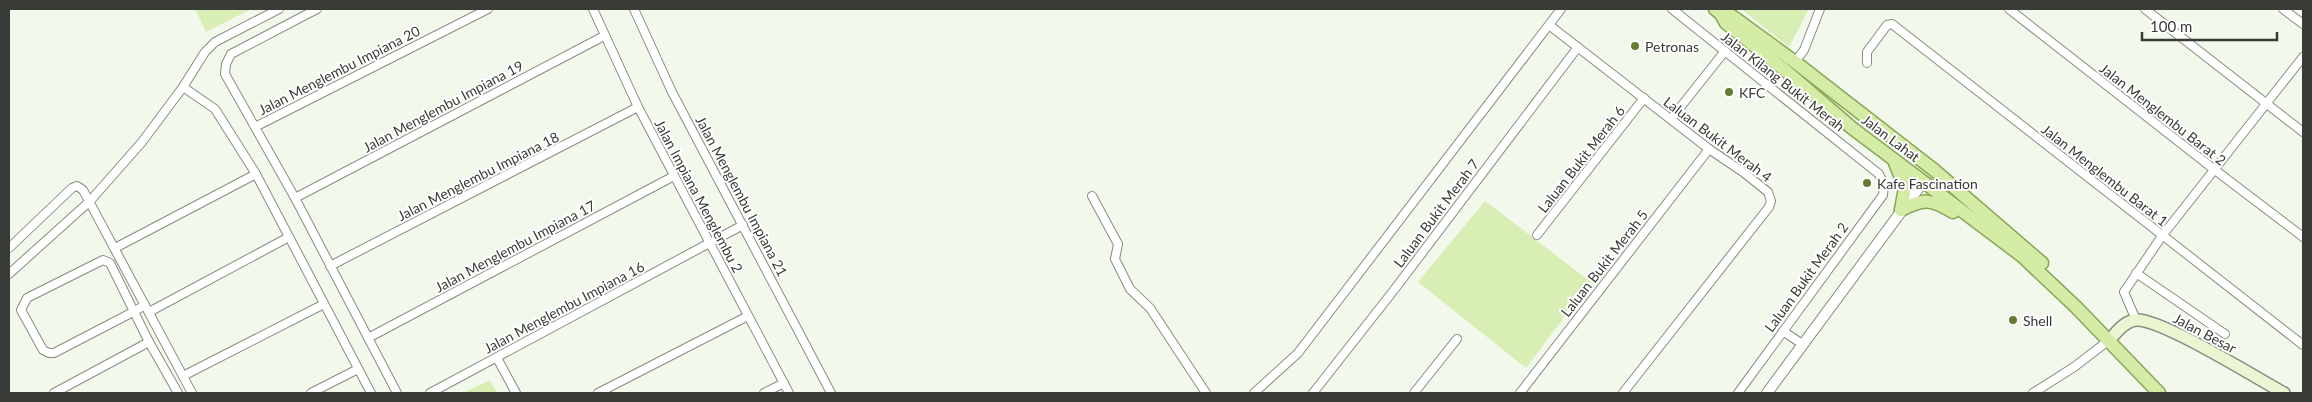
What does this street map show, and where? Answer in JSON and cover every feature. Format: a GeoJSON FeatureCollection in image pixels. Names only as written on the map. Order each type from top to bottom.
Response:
{"type":"FeatureCollection","features":[{"type":"Feature","properties":{"kind":"main road","name":"Jalan Lahat"},"geometry":{"type":"LineString","coordinates":[[1721,15],[1732,16],[1795,62],[1934,170],[2045,266],[2109,340]]}},
{"type":"Feature","properties":{"kind":"main road","name":"Jalan Lahat"},"geometry":{"type":"LineString","coordinates":[[1721,15],[1852,128],[2022,256],[2109,340]]}},
{"type":"Feature","properties":{"kind":"main road"},"geometry":{"type":"LineString","coordinates":[[1795,62],[1799,74],[1831,104],[1852,128]]}},
{"type":"Feature","properties":{"kind":"main road"},"geometry":{"type":"LineString","coordinates":[[1859,113],[1881,138],[1920,168],[1923,182],[1938,182],[2010,234]]}},
{"type":"Feature","properties":{"kind":"main road"},"geometry":{"type":"LineString","coordinates":[[1894,160],[1902,175],[1905,187],[1901,210]]}},
{"type":"Feature","properties":{"kind":"main road"},"geometry":{"type":"LineString","coordinates":[[1901,210],[1924,200],[1936,203],[1994,241],[2022,256]]}},
{"type":"Feature","properties":{"kind":"main road"},"geometry":{"type":"LineString","coordinates":[[2109,340],[2127,322],[2136,320]]}},
{"type":"Feature","properties":{"kind":"main road","name":"Jalan Besar"},"geometry":{"type":"LineString","coordinates":[[2136,320],[2154,324],[2189,340],[2284,393]]}},
{"type":"Feature","properties":{"kind":"main road"},"geometry":{"type":"LineString","coordinates":[[2109,340],[2159,393]]}},
{"type":"Feature","properties":{"kind":"main road"},"geometry":{"type":"LineString","coordinates":[[2109,340],[2166,393]]}},
{"type":"Feature","properties":{"kind":"street"},"geometry":{"type":"LineString","coordinates":[[9,274],[90,201],[142,142],[183,87],[205,52],[215,42],[279,9]]}},
{"type":"Feature","properties":{"kind":"street"},"geometry":{"type":"LineString","coordinates":[[317,9],[230,54],[225,74],[295,198],[396,393]]}},
{"type":"Feature","properties":{"kind":"street","name":"Jalan Menglembu Impiana 20"},"geometry":{"type":"LineString","coordinates":[[255,127],[488,9]]}},
{"type":"Feature","properties":{"kind":"street","name":"Jalan Impiana Menglembu 2"},"geometry":{"type":"LineString","coordinates":[[593,9],[638,106],[789,393]]}},
{"type":"Feature","properties":{"kind":"street","name":"Jalan Menglembu Impiana 21"},"geometry":{"type":"LineString","coordinates":[[634,9],[672,92],[832,393]]}},
{"type":"Feature","properties":{"kind":"street"},"geometry":{"type":"LineString","coordinates":[[1254,393],[1298,353],[1561,9]]}},
{"type":"Feature","properties":{"kind":"street","name":"Jalan Kilang Bukit Merah"},"geometry":{"type":"LineString","coordinates":[[1672,9],[1879,174]]}},
{"type":"Feature","properties":{"kind":"street"},"geometry":{"type":"LineString","coordinates":[[1795,62],[1804,50],[1820,9]]}},
{"type":"Feature","properties":{"kind":"street","name":"Jalan Menglembu Barat 2"},"geometry":{"type":"LineString","coordinates":[[2009,9],[2215,170],[2303,236]]}},
{"type":"Feature","properties":{"kind":"street"},"geometry":{"type":"LineString","coordinates":[[2145,9],[2303,132]]}},
{"type":"Feature","properties":{"kind":"street"},"geometry":{"type":"LineString","coordinates":[[2283,9],[2303,24]]}},
{"type":"Feature","properties":{"kind":"street","name":"Jalan Menglembu Barat 1"},"geometry":{"type":"LineString","coordinates":[[1867,63],[1867,52],[1887,25],[1892,24],[2303,344]]}},
{"type":"Feature","properties":{"kind":"street","name":"Laluan Bukit Merah 4"},"geometry":{"type":"LineString","coordinates":[[1549,25],[1709,149],[1743,172],[1768,192],[1771,201],[1623,393]]}},
{"type":"Feature","properties":{"kind":"street","name":"Jalan Menglembu Impiana 19"},"geometry":{"type":"LineString","coordinates":[[295,198],[604,36]]}},
{"type":"Feature","properties":{"kind":"street","name":"Laluan Bukit Merah 7"},"geometry":{"type":"LineString","coordinates":[[1313,393],[1400,283],[1578,47]]}},
{"type":"Feature","properties":{"kind":"street"},"geometry":{"type":"LineString","coordinates":[[1672,119],[1725,51]]}},
{"type":"Feature","properties":{"kind":"street"},"geometry":{"type":"LineString","coordinates":[[2136,320],[2124,292],[2136,273],[2162,236],[2303,57]]}},
{"type":"Feature","properties":{"kind":"street"},"geometry":{"type":"LineString","coordinates":[[183,87],[215,109],[256,174],[370,393]]}},
{"type":"Feature","properties":{"kind":"street","name":"Laluan Bukit Merah 6"},"geometry":{"type":"LineString","coordinates":[[1537,235],[1644,98]]}},
{"type":"Feature","properties":{"kind":"street","name":"Jalan Menglembu Impiana 18"},"geometry":{"type":"LineString","coordinates":[[330,266],[638,106]]}},
{"type":"Feature","properties":{"kind":"street","name":"Laluan Bukit Merah 5"},"geometry":{"type":"LineString","coordinates":[[1520,393],[1709,149]]}},
{"type":"Feature","properties":{"kind":"street"},"geometry":{"type":"LineString","coordinates":[[115,248],[256,174]]}},
{"type":"Feature","properties":{"kind":"street","name":"Laluan Bukit Merah 2"},"geometry":{"type":"LineString","coordinates":[[1738,393],[1883,196],[1884,184],[1879,174]]}},
{"type":"Feature","properties":{"kind":"street","name":"Jalan Menglembu Impiana 17"},"geometry":{"type":"LineString","coordinates":[[368,338],[674,176]]}},
{"type":"Feature","properties":{"kind":"street"},"geometry":{"type":"LineString","coordinates":[[1767,393],[1923,182]]}},
{"type":"Feature","properties":{"kind":"street"},"geometry":{"type":"LineString","coordinates":[[9,248],[77,186],[83,190],[192,393]]}},
{"type":"Feature","properties":{"kind":"street"},"geometry":{"type":"LineString","coordinates":[[1092,196],[1118,244],[1115,259],[1130,289],[1150,308],[1206,393]]}},
{"type":"Feature","properties":{"kind":"street","name":"Jalan Menglembu Impiana 16"},"geometry":{"type":"LineString","coordinates":[[430,393],[743,225]]}},
{"type":"Feature","properties":{"kind":"street"},"geometry":{"type":"LineString","coordinates":[[178,393],[133,312],[110,263],[103,260],[27,298],[21,310],[43,350],[49,353],[133,312],[147,309],[289,237]]}},
{"type":"Feature","properties":{"kind":"street"},"geometry":{"type":"LineString","coordinates":[[2136,273],[2224,334]]}},
{"type":"Feature","properties":{"kind":"street"},"geometry":{"type":"LineString","coordinates":[[183,376],[324,304]]}},
{"type":"Feature","properties":{"kind":"street"},"geometry":{"type":"LineString","coordinates":[[598,393],[748,316]]}},
{"type":"Feature","properties":{"kind":"street"},"geometry":{"type":"LineString","coordinates":[[1784,331],[1802,344]]}},
{"type":"Feature","properties":{"kind":"street"},"geometry":{"type":"LineString","coordinates":[[1414,393],[1457,339]]}},
{"type":"Feature","properties":{"kind":"street"},"geometry":{"type":"LineString","coordinates":[[2033,393],[2074,367],[2109,340]]}},
{"type":"Feature","properties":{"kind":"street"},"geometry":{"type":"LineString","coordinates":[[54,393],[149,342]]}},
{"type":"Feature","properties":{"kind":"street"},"geometry":{"type":"LineString","coordinates":[[497,358],[516,393]]}},
{"type":"Feature","properties":{"kind":"street"},"geometry":{"type":"LineString","coordinates":[[311,393],[358,369]]}},
{"type":"Feature","properties":{"kind":"street"},"geometry":{"type":"LineString","coordinates":[[764,393],[784,383]]}},
{"type":"Feature","properties":{"kind":"green space"},"geometry":{"type":"Polygon","coordinates":[[[195,9],[251,9],[206,32],[195,9]]]}},
{"type":"Feature","properties":{"kind":"green space"},"geometry":{"type":"Polygon","coordinates":[[[1741,9],[1809,9],[1789,47],[1741,9]]]}},
{"type":"Feature","properties":{"kind":"green space"},"geometry":{"type":"Polygon","coordinates":[[[1485,201],[1591,282],[1526,368],[1418,282],[1485,201]]]}},
{"type":"Feature","properties":{"kind":"green space"},"geometry":{"type":"Polygon","coordinates":[[[490,380],[497,393],[463,393],[490,380]]]}},
{"type":"Feature","properties":{"kind":"place","name":"Petronas"},"geometry":{"type":"Point","coordinates":[1635,46]}},
{"type":"Feature","properties":{"kind":"place","name":"KFC"},"geometry":{"type":"Point","coordinates":[1729,92]}},
{"type":"Feature","properties":{"kind":"place","name":"Kafe Fascination"},"geometry":{"type":"Point","coordinates":[1867,183]}},
{"type":"Feature","properties":{"kind":"place","name":"Shell"},"geometry":{"type":"Point","coordinates":[2013,320]}}]}
